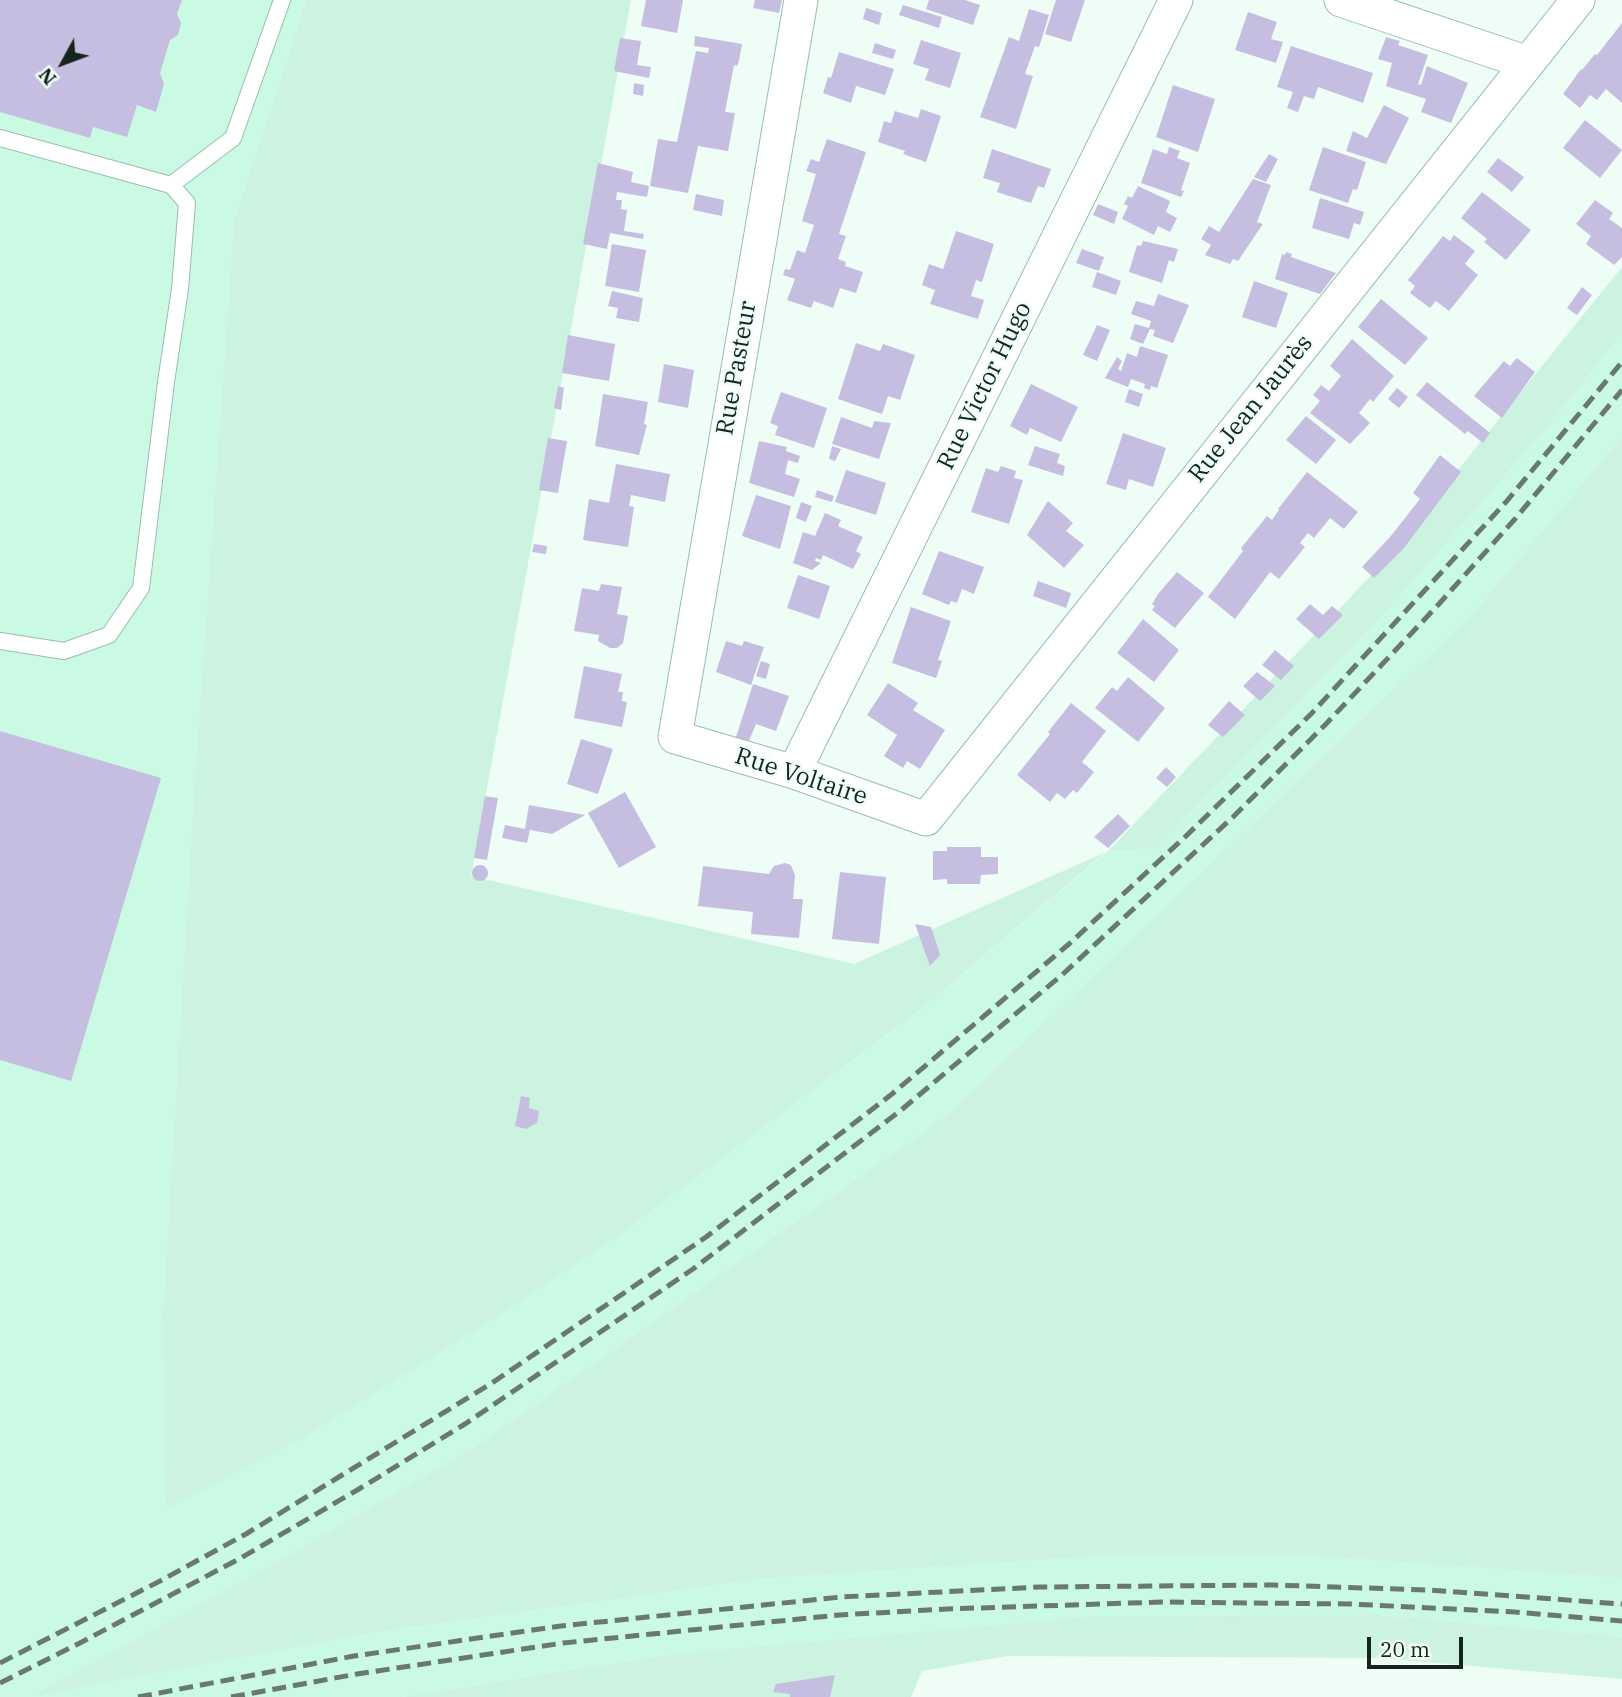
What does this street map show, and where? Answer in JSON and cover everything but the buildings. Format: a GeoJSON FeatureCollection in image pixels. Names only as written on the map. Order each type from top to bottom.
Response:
{"type":"FeatureCollection","features":[{"type":"Feature","properties":{"kind":"street","name":"Rue Pasteur"},"geometry":{"type":"LineString","coordinates":[[675,737],[801,0]]}},
{"type":"Feature","properties":{"kind":"street","name":"Rue Victor Hugo"},"geometry":{"type":"LineString","coordinates":[[794,772],[1176,0]]}},
{"type":"Feature","properties":{"kind":"street"},"geometry":{"type":"LineString","coordinates":[[1341,0],[1528,63]]}},
{"type":"Feature","properties":{"kind":"street","name":"Rue Jean Jaurès"},"geometry":{"type":"LineString","coordinates":[[926,819],[1578,0]]}},
{"type":"Feature","properties":{"kind":"street","name":"Rue Voltaire"},"geometry":{"type":"LineString","coordinates":[[675,737],[794,772],[926,819]]}},
{"type":"Feature","properties":{"kind":"lane"},"geometry":{"type":"LineString","coordinates":[[171,185],[233,138],[282,0]]}},
{"type":"Feature","properties":{"kind":"lane"},"geometry":{"type":"LineString","coordinates":[[0,138],[171,185],[187,203],[180,289],[141,589],[109,635],[64,651],[0,641]]}},
{"type":"Feature","properties":{"kind":"shaded area"},"geometry":{"type":"Polygon","coordinates":[[[0,0],[306,0],[234,220],[194,788],[163,1311],[164,1493],[628,1229],[925,1006],[1108,851],[1156,849],[1388,610],[1551,423],[1622,334],[1622,437],[1471,615],[946,1116],[476,1446],[271,1565],[36,1695],[378,1632],[760,1579],[1100,1556],[1313,1556],[1622,1578],[1622,1637],[1380,1615],[665,1655],[402,1697],[0,1697],[0,0]]]}},
{"type":"Feature","properties":{"kind":"shaded area"},"geometry":{"type":"Polygon","coordinates":[[[306,0],[631,0],[471,876],[854,964],[1106,852],[925,1006],[628,1229],[474,1331],[301,1439],[168,1508],[164,1493],[163,1311],[194,788],[234,220],[306,0]]]}},
{"type":"Feature","properties":{"kind":"shaded area"},"geometry":{"type":"Polygon","coordinates":[[[1622,267],[1622,334],[1551,423],[1388,610],[1156,849],[1108,851],[1382,564],[1622,267]]]}},
{"type":"Feature","properties":{"kind":"shaded area"},"geometry":{"type":"Polygon","coordinates":[[[1622,437],[1622,1578],[1313,1556],[1100,1556],[760,1579],[378,1632],[33,1696],[271,1565],[476,1446],[946,1116],[1471,615],[1622,437]]]}},
{"type":"Feature","properties":{"kind":"shaded area"},"geometry":{"type":"Polygon","coordinates":[[[1380,1615],[1622,1637],[1622,1679],[1380,1658],[1007,1656],[922,1671],[911,1697],[402,1697],[665,1655],[1090,1617],[1380,1615]]]}},
{"type":"Feature","properties":{"kind":"railway"},"geometry":{"type":"LineString","coordinates":[[0,1663],[246,1534],[492,1383],[706,1237],[892,1094],[1069,944],[1186,836],[1311,714],[1506,502],[1622,362]]}},
{"type":"Feature","properties":{"kind":"railway"},"geometry":{"type":"LineString","coordinates":[[0,1683],[239,1559],[465,1424],[693,1269],[900,1111],[1063,974],[1233,817],[1325,725],[1438,605],[1515,519],[1622,390]]}},
{"type":"Feature","properties":{"kind":"railway"},"geometry":{"type":"LineString","coordinates":[[138,1697],[354,1656],[561,1626],[841,1597],[1040,1587],[1273,1585],[1428,1590],[1622,1604]]}},
{"type":"Feature","properties":{"kind":"railway"},"geometry":{"type":"LineString","coordinates":[[231,1697],[357,1674],[563,1643],[839,1615],[947,1609],[1162,1602],[1350,1604],[1515,1612],[1622,1621]]}}]}
